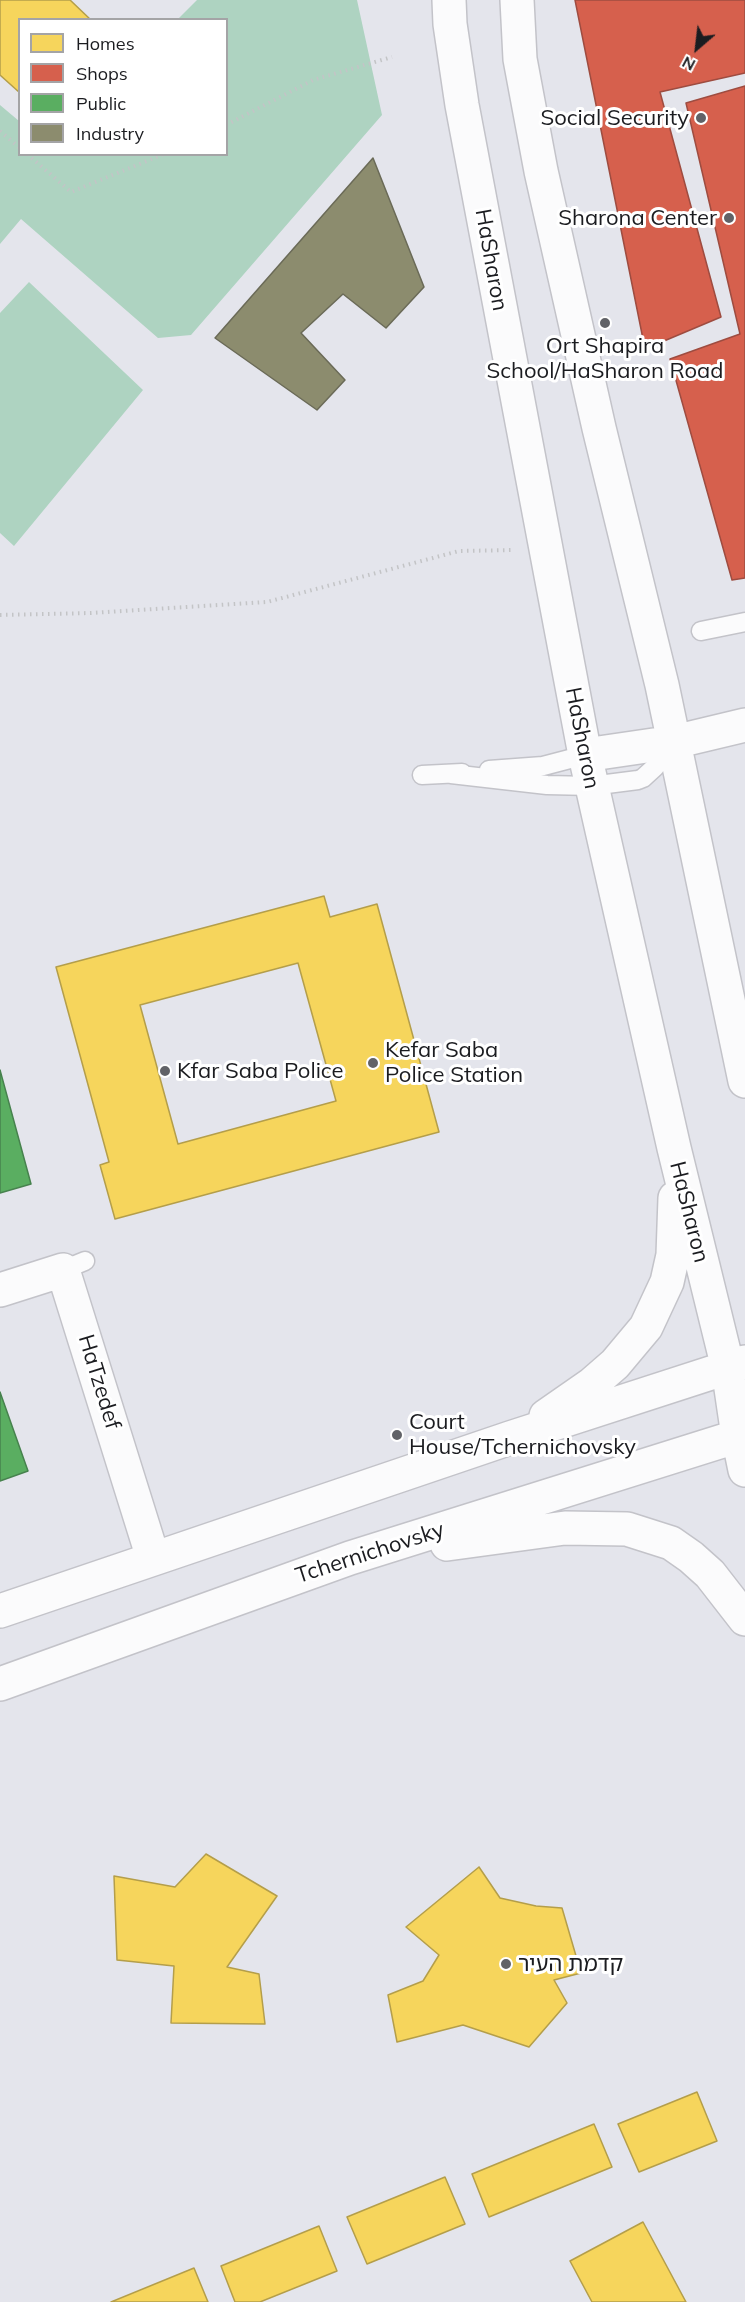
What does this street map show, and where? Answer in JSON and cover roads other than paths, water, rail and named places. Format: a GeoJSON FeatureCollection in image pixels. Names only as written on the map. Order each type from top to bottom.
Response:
{"type":"FeatureCollection","features":[{"type":"Feature","properties":{"kind":"main road","name":"HaSharon"},"geometry":{"type":"LineString","coordinates":[[449,0],[450,24],[462,105],[591,786],[674,1148],[737,1365],[745,1470]]}},
{"type":"Feature","properties":{"kind":"main road"},"geometry":{"type":"LineString","coordinates":[[518,9],[522,68],[541,171],[599,428],[674,742],[745,1082]]}},
{"type":"Feature","properties":{"kind":"main road"},"geometry":{"type":"LineString","coordinates":[[585,755],[674,742],[745,725]]}},
{"type":"Feature","properties":{"kind":"main road"},"geometry":{"type":"LineString","coordinates":[[510,1438],[592,1384],[615,1364],[646,1327],[667,1282],[673,1255],[674,1148]]}},
{"type":"Feature","properties":{"kind":"main road","name":"HaTzedef"},"geometry":{"type":"LineString","coordinates":[[0,1290],[74,1265],[153,1558]]}},
{"type":"Feature","properties":{"kind":"main road"},"geometry":{"type":"LineString","coordinates":[[0,1611],[510,1438],[737,1365]]}},
{"type":"Feature","properties":{"kind":"main road","name":"Tchernichovsky"},"geometry":{"type":"LineString","coordinates":[[0,1684],[350,1558],[741,1435]]}},
{"type":"Feature","properties":{"kind":"main road"},"geometry":{"type":"LineString","coordinates":[[350,1558],[565,1528],[627,1529],[671,1543],[691,1557],[710,1574],[745,1619]]}},
{"type":"Feature","properties":{"kind":"lane"},"geometry":{"type":"LineString","coordinates":[[701,630],[745,622]]}},
{"type":"Feature","properties":{"kind":"lane"},"geometry":{"type":"LineString","coordinates":[[451,774],[547,785],[591,786],[643,778],[655,767],[674,742]]}},
{"type":"Feature","properties":{"kind":"lane"},"geometry":{"type":"LineString","coordinates":[[422,775],[543,766],[585,755]]}},
{"type":"Feature","properties":{"kind":"place","name":"Social Security"},"geometry":{"type":"Point","coordinates":[701,118]}},
{"type":"Feature","properties":{"kind":"place","name":"Sharona Center"},"geometry":{"type":"Point","coordinates":[729,218]}},
{"type":"Feature","properties":{"kind":"place","name":"Ort Shapira School/HaSharon Road"},"geometry":{"type":"Point","coordinates":[605,323]}},
{"type":"Feature","properties":{"kind":"place","name":"Kefar Saba Police Station"},"geometry":{"type":"Point","coordinates":[373,1063]}},
{"type":"Feature","properties":{"kind":"place","name":"Kfar Saba Police"},"geometry":{"type":"Point","coordinates":[165,1071]}},
{"type":"Feature","properties":{"kind":"place","name":"Court House/Tchernichovsky"},"geometry":{"type":"Point","coordinates":[397,1435]}},
{"type":"Feature","properties":{"kind":"place","name":"קדמת העיר"},"geometry":{"type":"Point","coordinates":[506,1964]}}]}
